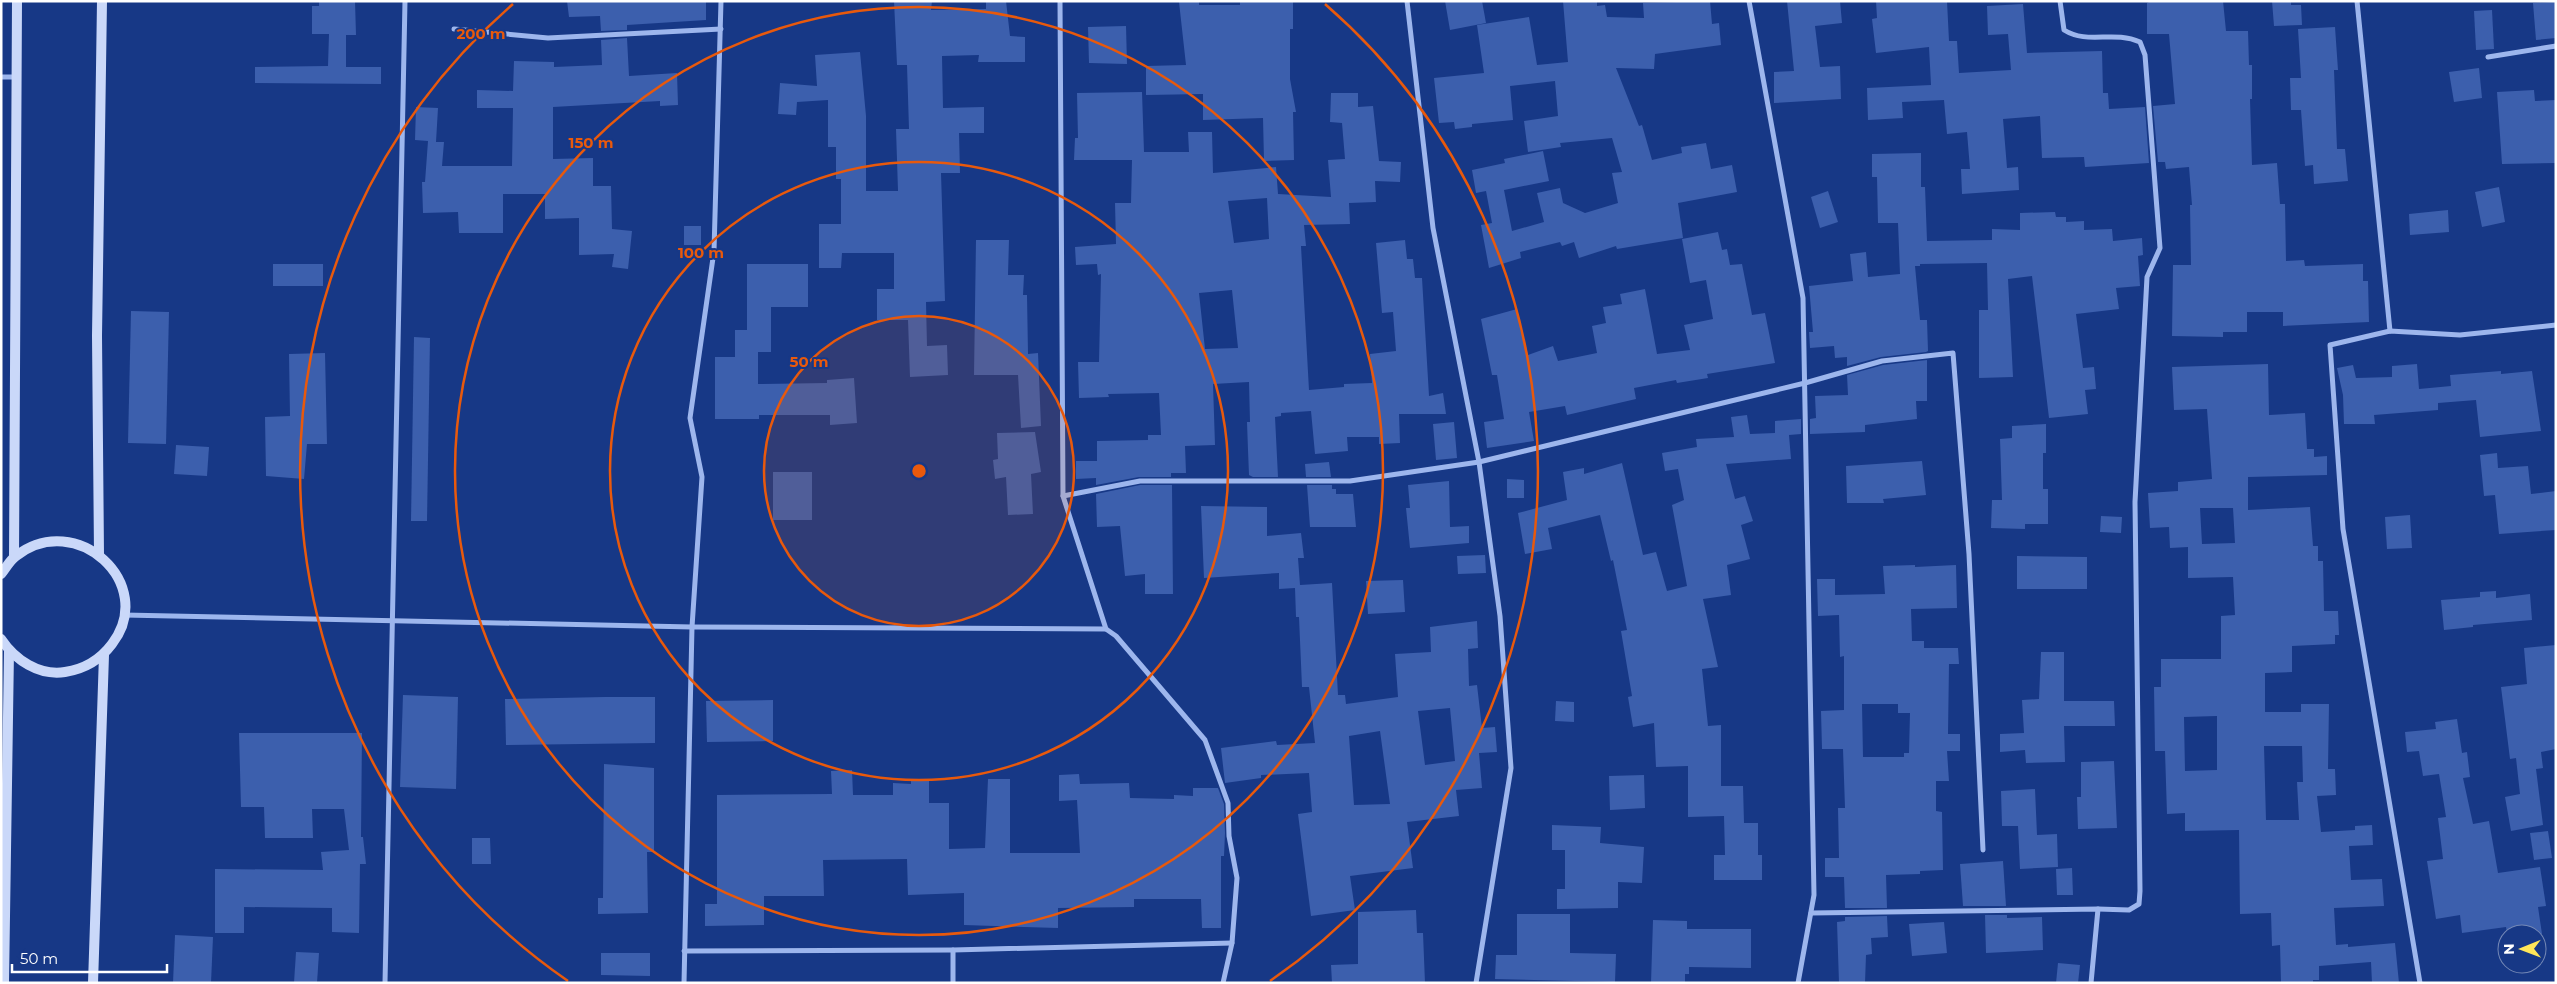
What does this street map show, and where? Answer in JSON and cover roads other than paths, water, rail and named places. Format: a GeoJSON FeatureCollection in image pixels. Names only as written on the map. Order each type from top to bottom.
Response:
{"type":"FeatureCollection","features":[{"type":"Feature","properties":{"kind":"main road"},"geometry":{"type":"LineString","coordinates":[[14,557],[17,1]]}},
{"type":"Feature","properties":{"kind":"main road"},"geometry":{"type":"LineString","coordinates":[[99,554],[97,336],[102,1]]}},
{"type":"Feature","properties":{"kind":"main road"},"geometry":{"type":"LineString","coordinates":[[1,574],[14,557],[34,545],[56,540],[79,543],[99,554],[114,571],[123,592],[124,615],[118,637],[104,655],[82,669],[56,674],[30,667],[9,651],[1,639]]}},
{"type":"Feature","properties":{"kind":"main road"},"geometry":{"type":"LineString","coordinates":[[4,983],[9,651]]}},
{"type":"Feature","properties":{"kind":"main road"},"geometry":{"type":"LineString","coordinates":[[93,983],[104,655]]}},
{"type":"Feature","properties":{"kind":"street"},"geometry":{"type":"LineString","coordinates":[[385,983],[405,1]]}},
{"type":"Feature","properties":{"kind":"street"},"geometry":{"type":"LineString","coordinates":[[684,983],[692,628],[702,477],[690,418],[714,251],[721,1]]}},
{"type":"Feature","properties":{"kind":"street"},"geometry":{"type":"LineString","coordinates":[[1060,1],[1063,496],[1106,629]]}},
{"type":"Feature","properties":{"kind":"street"},"geometry":{"type":"LineString","coordinates":[[1407,1],[1433,228],[1479,462],[1500,616],[1511,768],[1476,983]]}},
{"type":"Feature","properties":{"kind":"street"},"geometry":{"type":"LineString","coordinates":[[1749,1],[1803,298],[1814,895],[1798,983]]}},
{"type":"Feature","properties":{"kind":"street"},"geometry":{"type":"LineString","coordinates":[[1811,913],[2130,910],[2139,904],[2135,502],[2147,277],[2160,248],[2145,55],[2140,42],[2128,37],[2075,37],[2064,30],[2060,1]]}},
{"type":"Feature","properties":{"kind":"street"},"geometry":{"type":"LineString","coordinates":[[2357,1],[2390,331]]}},
{"type":"Feature","properties":{"kind":"street"},"geometry":{"type":"LineString","coordinates":[[454,28],[548,38],[721,29]]}},
{"type":"Feature","properties":{"kind":"street"},"geometry":{"type":"LineString","coordinates":[[2488,57],[2556,46]]}},
{"type":"Feature","properties":{"kind":"street"},"geometry":{"type":"LineString","coordinates":[[1,77],[16,77]]}},
{"type":"Feature","properties":{"kind":"street"},"geometry":{"type":"LineString","coordinates":[[2420,983],[2343,529],[2330,345],[2390,331],[2460,335],[2556,325]]}},
{"type":"Feature","properties":{"kind":"street"},"geometry":{"type":"LineString","coordinates":[[1063,496],[1140,481],[1350,481],[1479,462],[1805,383],[1882,361],[1953,353],[1970,554],[1983,850]]}},
{"type":"Feature","properties":{"kind":"street"},"geometry":{"type":"LineString","coordinates":[[124,615],[692,628],[1106,629],[1116,636],[1205,740],[1228,803],[1230,836],[1237,878],[1232,942],[1223,983]]}},
{"type":"Feature","properties":{"kind":"street"},"geometry":{"type":"LineString","coordinates":[[2091,983],[2098,909]]}},
{"type":"Feature","properties":{"kind":"street"},"geometry":{"type":"LineString","coordinates":[[684,952],[954,950],[1232,942]]}},
{"type":"Feature","properties":{"kind":"street"},"geometry":{"type":"LineString","coordinates":[[953,983],[954,950]]}}]}
